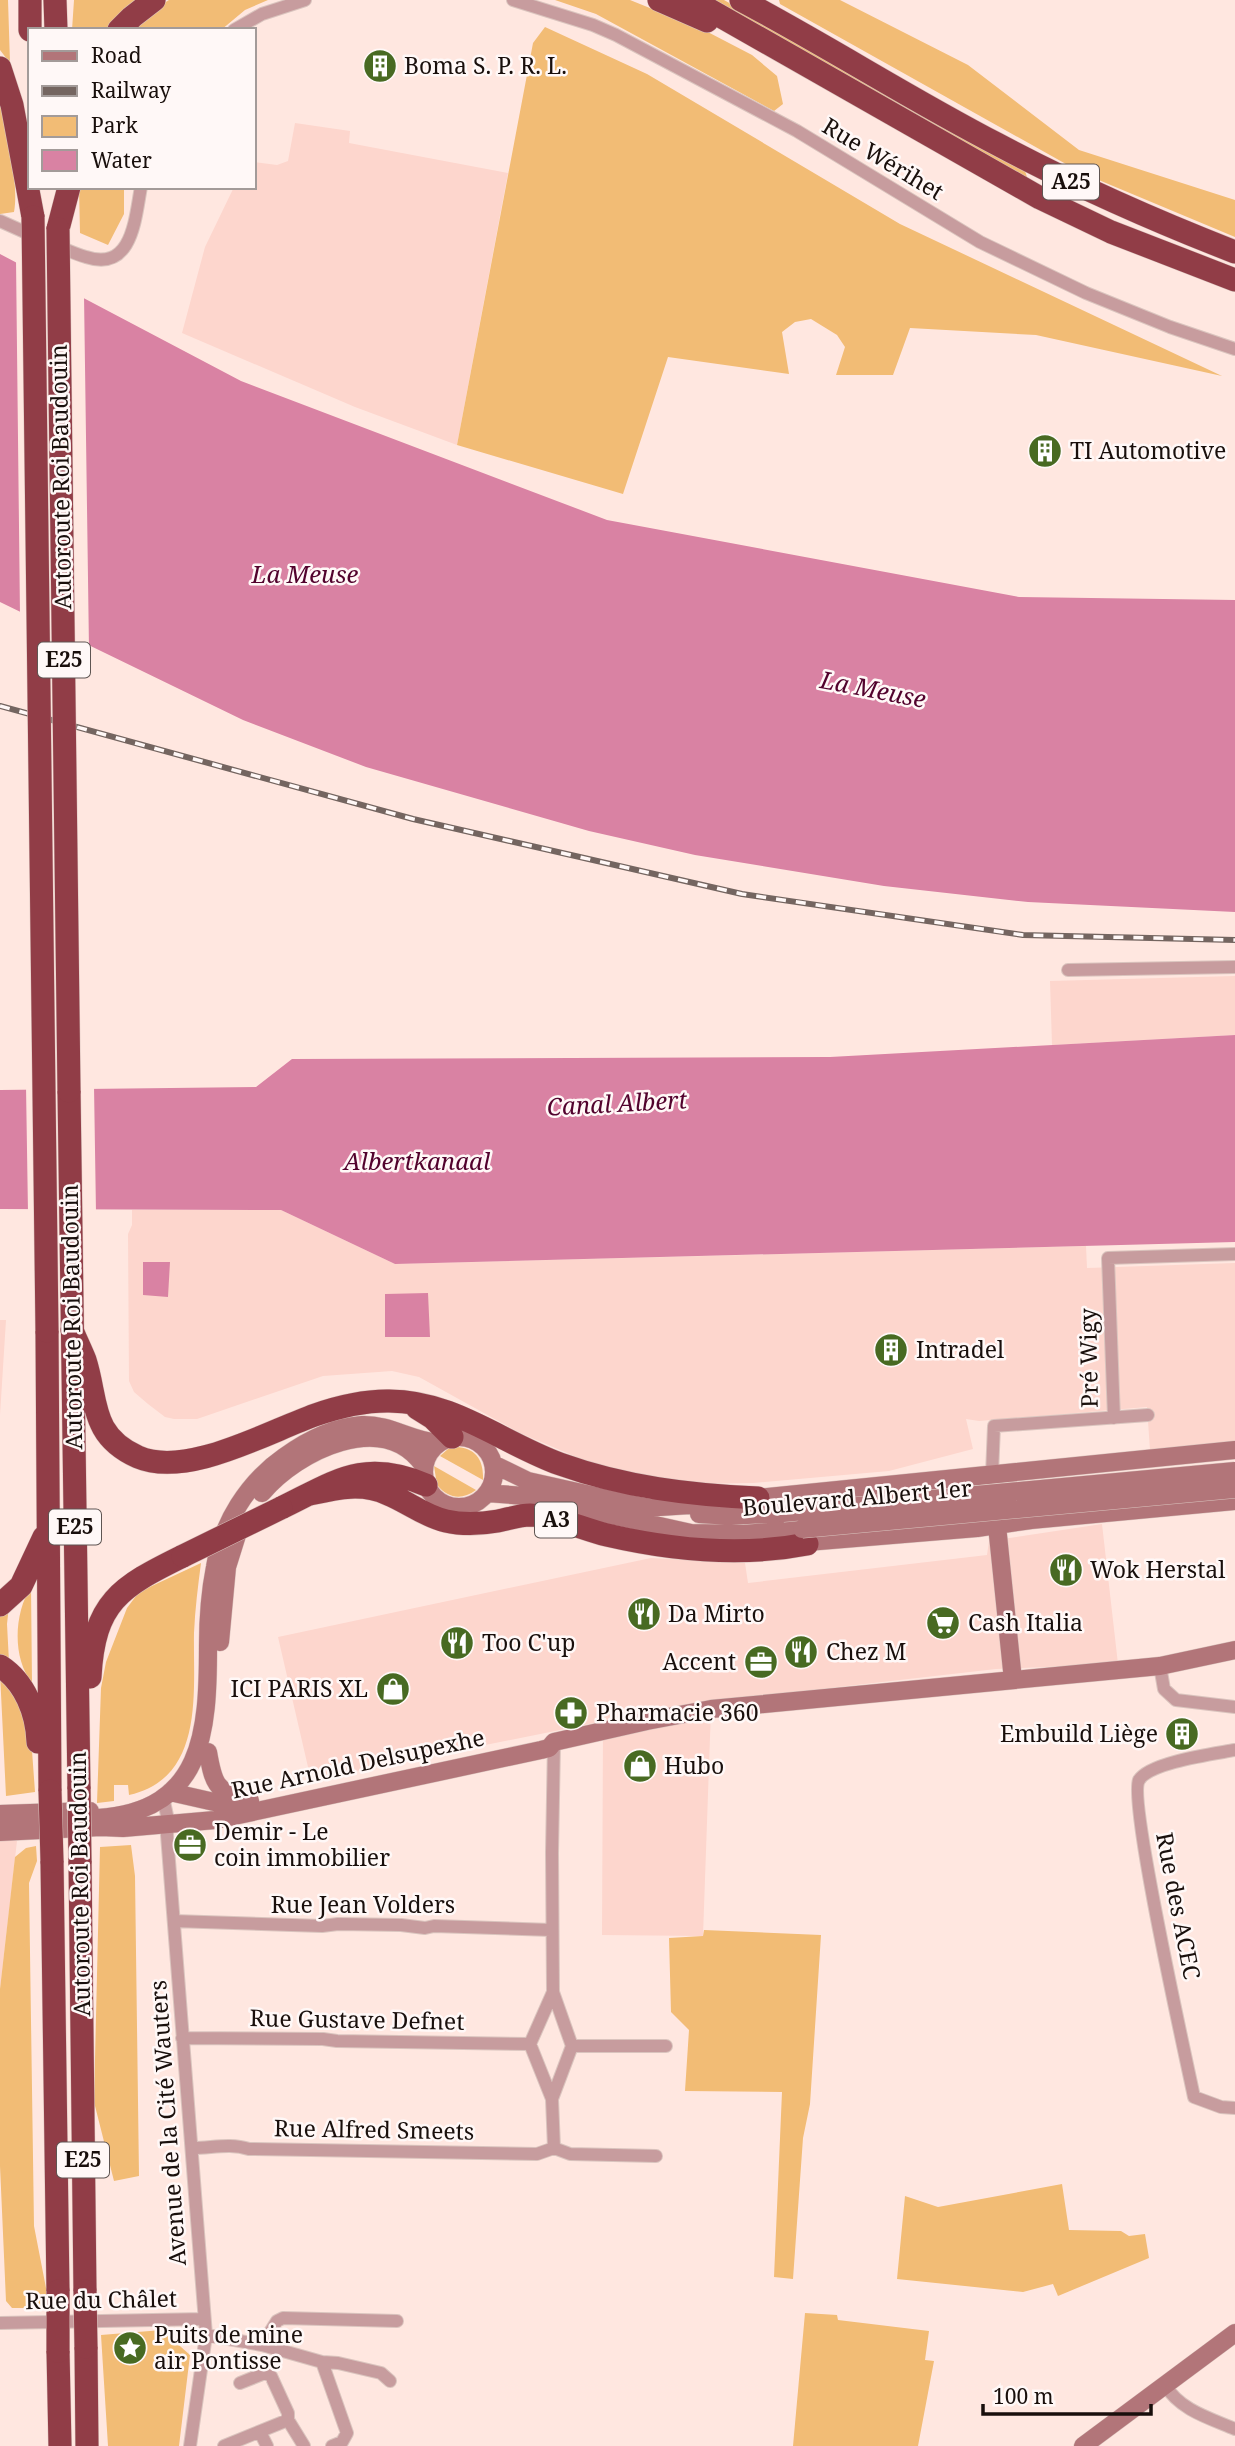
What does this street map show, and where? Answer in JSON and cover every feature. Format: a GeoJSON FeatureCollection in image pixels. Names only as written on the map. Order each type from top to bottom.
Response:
{"type":"FeatureCollection","features":[{"type":"Feature","properties":{"kind":"highway"},"geometry":{"type":"LineString","coordinates":[[30,0],[30,28]]}},
{"type":"Feature","properties":{"kind":"highway"},"geometry":{"type":"LineString","coordinates":[[55,0],[56,28]]}},
{"type":"Feature","properties":{"kind":"highway"},"geometry":{"type":"LineString","coordinates":[[121,28],[154,0]]}},
{"type":"Feature","properties":{"kind":"highway"},"geometry":{"type":"LineString","coordinates":[[659,0],[765,41]]}},
{"type":"Feature","properties":{"kind":"highway","name":"A25"},"geometry":{"type":"LineString","coordinates":[[692,0],[977,163],[1074,215],[1235,280]]}},
{"type":"Feature","properties":{"kind":"highway","name":"A25"},"geometry":{"type":"LineString","coordinates":[[749,3],[996,144],[1087,191],[1235,252]]}},
{"type":"Feature","properties":{"kind":"highway"},"geometry":{"type":"LineString","coordinates":[[0,68],[12,105],[33,217]]}},
{"type":"Feature","properties":{"kind":"highway","name":"Autoroute Roi Baudouin"},"geometry":{"type":"LineString","coordinates":[[32,189],[60,2446]]}},
{"type":"Feature","properties":{"kind":"highway","name":"Autoroute Roi Baudouin"},"geometry":{"type":"LineString","coordinates":[[58,189],[87,2446]]}},
{"type":"Feature","properties":{"kind":"highway"},"geometry":{"type":"LineString","coordinates":[[58,229],[68,189]]}},
{"type":"Feature","properties":{"kind":"highway","name":"A3"},"geometry":{"type":"LineString","coordinates":[[72,1330],[85,1361],[99,1419],[115,1441],[128,1451],[150,1461],[182,1462],[203,1458],[334,1408],[385,1401],[450,1412],[558,1464],[629,1485],[679,1493],[758,1498]]}},
{"type":"Feature","properties":{"kind":"highway"},"geometry":{"type":"LineString","coordinates":[[412,1404],[433,1418],[445,1440]]}},
{"type":"Feature","properties":{"kind":"highway","name":"A3"},"geometry":{"type":"LineString","coordinates":[[78,1724],[89,1713],[91,1652],[100,1619],[108,1606],[125,1589],[146,1574],[336,1480],[365,1474],[425,1476]]}},
{"type":"Feature","properties":{"kind":"highway","name":"A3"},"geometry":{"type":"LineString","coordinates":[[310,1494],[342,1487],[364,1487],[390,1494],[418,1511],[444,1521],[483,1523],[530,1515],[619,1538],[681,1548],[740,1551],[788,1548],[805,1536]]}},
{"type":"Feature","properties":{"kind":"highway"},"geometry":{"type":"LineString","coordinates":[[0,1605],[21,1586],[48,1531]]}},
{"type":"Feature","properties":{"kind":"highway"},"geometry":{"type":"LineString","coordinates":[[0,1666],[16,1680],[32,1708],[38,1726],[39,1765],[50,1791]]}},
{"type":"Feature","properties":{"kind":"main road","name":"Boulevard Albert 1er"},"geometry":{"type":"LineString","coordinates":[[170,1797],[200,1745],[214,1567],[225,1532],[247,1492],[269,1468],[310,1440],[351,1427],[392,1428],[418,1440],[468,1437],[487,1450],[493,1464],[528,1481],[645,1508],[723,1515],[783,1513],[1235,1471]]}},
{"type":"Feature","properties":{"kind":"main road","name":"Boulevard Albert 1er"},"geometry":{"type":"LineString","coordinates":[[170,1797],[201,1767],[208,1752],[212,1735],[227,1567],[242,1523],[258,1498],[291,1466],[312,1453],[346,1440],[370,1438],[399,1443],[413,1451],[437,1500],[455,1507],[473,1504],[487,1493],[525,1496],[691,1533],[805,1536],[1235,1489]]}},
{"type":"Feature","properties":{"kind":"main road"},"geometry":{"type":"LineString","coordinates":[[425,1476],[430,1451],[445,1440]]}},
{"type":"Feature","properties":{"kind":"main road"},"geometry":{"type":"LineString","coordinates":[[645,1508],[1235,1450]]}},
{"type":"Feature","properties":{"kind":"main road"},"geometry":{"type":"LineString","coordinates":[[487,1493],[494,1479],[493,1464]]}},
{"type":"Feature","properties":{"kind":"main road"},"geometry":{"type":"LineString","coordinates":[[992,1474],[1013,1680]]}},
{"type":"Feature","properties":{"kind":"main road"},"geometry":{"type":"LineString","coordinates":[[805,1536],[997,1526],[1031,1520],[1235,1502]]}},
{"type":"Feature","properties":{"kind":"main road"},"geometry":{"type":"LineString","coordinates":[[0,1814],[115,1808],[143,1798],[160,1786],[176,1770],[192,1740],[208,1643]]}},
{"type":"Feature","properties":{"kind":"main road","name":"Rue Arnold Delsupexhe"},"geometry":{"type":"LineString","coordinates":[[102,1827],[169,1825],[215,1820],[549,1748],[554,1742],[690,1713],[1160,1666],[1235,1650]]}},
{"type":"Feature","properties":{"kind":"main road","name":"Rue Arnold Delsupexhe"},"geometry":{"type":"LineString","coordinates":[[170,1797],[223,1804],[245,1802],[547,1738],[554,1742]]}},
{"type":"Feature","properties":{"kind":"main road"},"geometry":{"type":"LineString","coordinates":[[208,1752],[214,1779],[219,1787],[227,1795],[245,1802]]}},
{"type":"Feature","properties":{"kind":"main road"},"geometry":{"type":"LineString","coordinates":[[0,1821],[119,1816],[170,1797]]}},
{"type":"Feature","properties":{"kind":"main road"},"geometry":{"type":"LineString","coordinates":[[0,1832],[102,1827],[136,1818],[170,1797]]}},
{"type":"Feature","properties":{"kind":"main road"},"geometry":{"type":"LineString","coordinates":[[1083,2446],[1235,2333]]}},
{"type":"Feature","properties":{"kind":"street"},"geometry":{"type":"LineString","coordinates":[[238,28],[262,15],[305,0]]}},
{"type":"Feature","properties":{"kind":"street","name":"Rue Wérihet"},"geometry":{"type":"LineString","coordinates":[[513,0],[593,24],[617,36],[797,131],[980,242],[1086,293],[1235,349]]}},
{"type":"Feature","properties":{"kind":"street"},"geometry":{"type":"LineString","coordinates":[[0,221],[87,258],[105,259],[118,254],[130,240],[141,189]]}},
{"type":"Feature","properties":{"kind":"street"},"geometry":{"type":"LineString","coordinates":[[1068,970],[1235,967]]}},
{"type":"Feature","properties":{"kind":"street","name":"Pré Wigy"},"geometry":{"type":"LineString","coordinates":[[992,1474],[994,1426],[1114,1418],[1108,1258],[1235,1254]]}},
{"type":"Feature","properties":{"kind":"street"},"geometry":{"type":"LineString","coordinates":[[1114,1418],[1148,1415]]}},
{"type":"Feature","properties":{"kind":"street"},"geometry":{"type":"LineString","coordinates":[[1160,1666],[1164,1689],[1177,1700],[1235,1707]]}},
{"type":"Feature","properties":{"kind":"street"},"geometry":{"type":"LineString","coordinates":[[552,2099],[572,2046],[553,1992],[551,1930],[554,1742]]}},
{"type":"Feature","properties":{"kind":"street","name":"Rue des ACEC"},"geometry":{"type":"LineString","coordinates":[[1235,1751],[1208,1755],[1148,1771],[1138,1782],[1137,1802],[1156,1912],[1194,2097],[1221,2107],[1235,2108]]}},
{"type":"Feature","properties":{"kind":"street","name":"Avenue de la Cité Wauters"},"geometry":{"type":"LineString","coordinates":[[170,1797],[167,1835],[206,2335],[191,2446]]}},
{"type":"Feature","properties":{"kind":"street","name":"Rue Jean Volders"},"geometry":{"type":"LineString","coordinates":[[174,1921],[551,1930]]}},
{"type":"Feature","properties":{"kind":"street"},"geometry":{"type":"LineString","coordinates":[[553,1992],[530,2044],[552,2099],[554,2148]]}},
{"type":"Feature","properties":{"kind":"street","name":"Rue Gustave Defnet"},"geometry":{"type":"LineString","coordinates":[[182,2038],[530,2044]]}},
{"type":"Feature","properties":{"kind":"street"},"geometry":{"type":"LineString","coordinates":[[572,2046],[666,2046]]}},
{"type":"Feature","properties":{"kind":"street","name":"Rue Alfred Smeets"},"geometry":{"type":"LineString","coordinates":[[193,2148],[223,2146],[249,2149],[537,2154],[554,2148],[570,2154],[656,2155]]}},
{"type":"Feature","properties":{"kind":"street"},"geometry":{"type":"LineString","coordinates":[[262,2345],[277,2321],[283,2318],[397,2321]]}},
{"type":"Feature","properties":{"kind":"street","name":"Rue du Châlet"},"geometry":{"type":"LineString","coordinates":[[0,2323],[204,2319]]}},
{"type":"Feature","properties":{"kind":"street"},"geometry":{"type":"LineString","coordinates":[[206,2335],[262,2345],[322,2362],[381,2373],[390,2381]]}},
{"type":"Feature","properties":{"kind":"street"},"geometry":{"type":"LineString","coordinates":[[322,2362],[347,2433],[342,2442],[332,2446]]}},
{"type":"Feature","properties":{"kind":"street"},"geometry":{"type":"LineString","coordinates":[[240,2383],[265,2374],[271,2376],[289,2420],[304,2446]]}},
{"type":"Feature","properties":{"kind":"street"},"geometry":{"type":"LineString","coordinates":[[1165,2385],[1181,2405],[1235,2429]]}},
{"type":"Feature","properties":{"kind":"street"},"geometry":{"type":"LineString","coordinates":[[224,2446],[289,2420]]}},
{"type":"Feature","properties":{"kind":"street"},"geometry":{"type":"LineString","coordinates":[[260,2432],[267,2446]]}},
{"type":"Feature","properties":{"kind":"shaded area"},"geometry":{"type":"Polygon","coordinates":[[[295,123],[350,131],[349,143],[508,173],[457,445],[355,407],[182,333],[205,247],[233,189],[256,189],[256,162],[277,165],[288,161],[295,123]]]}},
{"type":"Feature","properties":{"kind":"shaded area"},"geometry":{"type":"Polygon","coordinates":[[[1235,976],[1235,1035],[1052,1045],[1050,981],[1235,976]]]}},
{"type":"Feature","properties":{"kind":"shaded area","name":"Intradel"},"geometry":{"type":"Polygon","coordinates":[[[132,1210],[281,1210],[395,1264],[1086,1246],[1087,1268],[1235,1263],[1235,1444],[1150,1450],[1147,1407],[979,1421],[966,1419],[973,1449],[889,1471],[753,1483],[688,1484],[633,1474],[581,1459],[520,1433],[419,1377],[392,1371],[323,1376],[197,1419],[174,1419],[165,1417],[148,1404],[134,1392],[129,1381],[128,1234],[132,1225],[132,1210]]]}},
{"type":"Feature","properties":{"kind":"shaded area"},"geometry":{"type":"Polygon","coordinates":[[[0,1320],[6,1320],[0,1415],[0,1320]]]}},
{"type":"Feature","properties":{"kind":"shaded area"},"geometry":{"type":"Polygon","coordinates":[[[1102,1524],[1118,1664],[996,1669],[689,1704],[311,1780],[278,1637],[651,1558],[745,1563],[748,1583],[987,1555],[989,1541],[1102,1524]]]}},
{"type":"Feature","properties":{"kind":"shaded area"},"geometry":{"type":"Polygon","coordinates":[[[711,1709],[703,1936],[602,1935],[603,1731],[711,1709]]]}},
{"type":"Feature","properties":{"kind":"shaded area"},"geometry":{"type":"Polygon","coordinates":[[[0,1841],[17,1841],[0,1989],[0,1841]]]}},
{"type":"Feature","properties":{"kind":"green space"},"geometry":{"type":"Polygon","coordinates":[[[0,0],[8,0],[10,63],[0,50],[0,0]]]}},
{"type":"Feature","properties":{"kind":"green space"},"geometry":{"type":"Polygon","coordinates":[[[74,0],[139,0],[110,28],[72,28],[74,0]]]}},
{"type":"Feature","properties":{"kind":"green space"},"geometry":{"type":"Polygon","coordinates":[[[169,0],[268,0],[245,10],[223,28],[132,28],[169,0]]]}},
{"type":"Feature","properties":{"kind":"green space"},"geometry":{"type":"Polygon","coordinates":[[[555,0],[630,0],[702,29],[752,55],[777,76],[783,104],[774,111],[596,14],[555,0]]]}},
{"type":"Feature","properties":{"kind":"green space"},"geometry":{"type":"Polygon","coordinates":[[[711,0],[724,0],[1025,171],[1029,183],[711,0]]]}},
{"type":"Feature","properties":{"kind":"green space"},"geometry":{"type":"Polygon","coordinates":[[[779,0],[840,0],[968,65],[1079,150],[1235,200],[1235,237],[1082,173],[780,4],[779,0]]]}},
{"type":"Feature","properties":{"kind":"green space"},"geometry":{"type":"Polygon","coordinates":[[[545,27],[647,74],[900,224],[1222,376],[1036,335],[910,328],[893,375],[836,375],[845,347],[837,335],[811,319],[795,322],[782,332],[789,374],[668,357],[623,494],[457,445],[533,43],[545,27]]]}},
{"type":"Feature","properties":{"kind":"green space"},"geometry":{"type":"Polygon","coordinates":[[[0,105],[12,158],[15,201],[14,212],[0,214],[0,105]]]}},
{"type":"Feature","properties":{"kind":"green space"},"geometry":{"type":"Polygon","coordinates":[[[79,189],[124,189],[124,214],[108,245],[80,233],[79,189]]]}},
{"type":"Feature","properties":{"kind":"green space"},"geometry":{"type":"Polygon","coordinates":[[[456,1447],[469,1450],[477,1456],[482,1467],[483,1480],[440,1456],[448,1449],[456,1447]]]}},
{"type":"Feature","properties":{"kind":"green space"},"geometry":{"type":"Polygon","coordinates":[[[434,1466],[476,1490],[461,1497],[446,1493],[437,1485],[434,1466]]]}},
{"type":"Feature","properties":{"kind":"green space"},"geometry":{"type":"Polygon","coordinates":[[[201,1563],[194,1624],[193,1706],[190,1730],[183,1752],[171,1771],[154,1786],[129,1795],[128,1785],[114,1785],[114,1801],[97,1803],[101,1688],[106,1662],[127,1608],[139,1592],[201,1563]]]}},
{"type":"Feature","properties":{"kind":"green space"},"geometry":{"type":"Polygon","coordinates":[[[31,1587],[32,1683],[18,1648],[21,1609],[31,1587]]]}},
{"type":"Feature","properties":{"kind":"green space"},"geometry":{"type":"Polygon","coordinates":[[[9,1606],[9,1662],[0,1656],[0,1613],[9,1606]]]}},
{"type":"Feature","properties":{"kind":"green space"},"geometry":{"type":"Polygon","coordinates":[[[0,1673],[30,1723],[35,1792],[6,1796],[0,1673]]]}},
{"type":"Feature","properties":{"kind":"green space"},"geometry":{"type":"Polygon","coordinates":[[[131,1845],[135,1876],[139,2176],[114,2181],[94,2102],[100,1847],[131,1845]]]}},
{"type":"Feature","properties":{"kind":"green space"},"geometry":{"type":"Polygon","coordinates":[[[36,1846],[37,1861],[29,1883],[34,2226],[46,2288],[46,2308],[12,2308],[6,2301],[0,2166],[0,1989],[15,1857],[26,1848],[36,1846]]]}},
{"type":"Feature","properties":{"kind":"green space"},"geometry":{"type":"Polygon","coordinates":[[[704,1930],[821,1935],[810,2104],[803,2138],[793,2279],[774,2277],[782,2092],[685,2091],[689,2030],[671,2012],[669,1938],[703,1936],[704,1930]]]}},
{"type":"Feature","properties":{"kind":"green space"},"geometry":{"type":"Polygon","coordinates":[[[1062,2184],[1069,2230],[1121,2231],[1129,2236],[1145,2234],[1149,2258],[1058,2296],[1053,2284],[1023,2292],[897,2279],[905,2196],[938,2207],[1062,2184]]]}},
{"type":"Feature","properties":{"kind":"green space"},"geometry":{"type":"Polygon","coordinates":[[[805,2313],[837,2315],[838,2320],[929,2331],[925,2360],[934,2361],[918,2446],[793,2446],[805,2313]]]}},
{"type":"Feature","properties":{"kind":"green space"},"geometry":{"type":"Polygon","coordinates":[[[162,2330],[190,2355],[179,2446],[108,2446],[101,2335],[162,2330]]]}},
{"type":"Feature","properties":{"kind":"water","name":"La Meuse"},"geometry":{"type":"Polygon","coordinates":[[[0,254],[241,381],[607,520],[1019,597],[1235,600],[1235,912],[1028,902],[884,886],[695,855],[589,831],[366,767],[243,720],[0,602],[0,254]]]}},
{"type":"Feature","properties":{"kind":"water","name":"Albertkanaal"},"geometry":{"type":"Polygon","coordinates":[[[1235,1035],[1235,1242],[395,1264],[281,1210],[0,1209],[0,1090],[256,1087],[292,1059],[830,1057],[1235,1035]]]}},
{"type":"Feature","properties":{"kind":"water"},"geometry":{"type":"Polygon","coordinates":[[[143,1262],[170,1262],[168,1297],[143,1295],[143,1262]]]}},
{"type":"Feature","properties":{"kind":"water"},"geometry":{"type":"Polygon","coordinates":[[[428,1293],[430,1337],[385,1337],[385,1294],[428,1293]]]}},
{"type":"Feature","properties":{"kind":"pier"},"geometry":{"type":"Polygon","coordinates":[[[16,259],[84,295],[89,649],[20,616],[16,259]]]}},
{"type":"Feature","properties":{"kind":"pier"},"geometry":{"type":"Polygon","coordinates":[[[26,1086],[94,1086],[96,1213],[28,1213],[26,1086]]]}},
{"type":"Feature","properties":{"kind":"railway"},"geometry":{"type":"LineString","coordinates":[[0,706],[413,819],[742,894],[1023,935],[1235,940]]}},
{"type":"Feature","properties":{"kind":"place","name":"Boma S. P. R. L."},"geometry":{"type":"Point","coordinates":[380,66]}},
{"type":"Feature","properties":{"kind":"place","name":"TI Automotive"},"geometry":{"type":"Point","coordinates":[1045,451]}},
{"type":"Feature","properties":{"kind":"place","name":"Intradel"},"geometry":{"type":"Point","coordinates":[891,1350]}},
{"type":"Feature","properties":{"kind":"place","name":"Wok Herstal"},"geometry":{"type":"Point","coordinates":[1066,1570]}},
{"type":"Feature","properties":{"kind":"place","name":"Da Mirto"},"geometry":{"type":"Point","coordinates":[644,1614]}},
{"type":"Feature","properties":{"kind":"place","name":"Cash Italia"},"geometry":{"type":"Point","coordinates":[943,1623]}},
{"type":"Feature","properties":{"kind":"place","name":"Too C'up"},"geometry":{"type":"Point","coordinates":[457,1643]}},
{"type":"Feature","properties":{"kind":"place","name":"Chez M"},"geometry":{"type":"Point","coordinates":[801,1652]}},
{"type":"Feature","properties":{"kind":"place","name":"Accent"},"geometry":{"type":"Point","coordinates":[761,1662]}},
{"type":"Feature","properties":{"kind":"place","name":"ICI PARIS XL"},"geometry":{"type":"Point","coordinates":[393,1689]}},
{"type":"Feature","properties":{"kind":"place","name":"Pharmacie 360"},"geometry":{"type":"Point","coordinates":[571,1713]}},
{"type":"Feature","properties":{"kind":"place","name":"Embuild Liège"},"geometry":{"type":"Point","coordinates":[1182,1734]}},
{"type":"Feature","properties":{"kind":"place","name":"Hubo"},"geometry":{"type":"Point","coordinates":[640,1766]}},
{"type":"Feature","properties":{"kind":"place","name":"Demir - Le coin immobilier"},"geometry":{"type":"Point","coordinates":[190,1845]}},
{"type":"Feature","properties":{"kind":"place","name":"Puits de mine air Pontisse"},"geometry":{"type":"Point","coordinates":[130,2348]}},
{"type":"Feature","properties":{"kind":"water label","name":"Canal Albert"},"geometry":{"type":"Point","coordinates":[617,1104]}}]}
